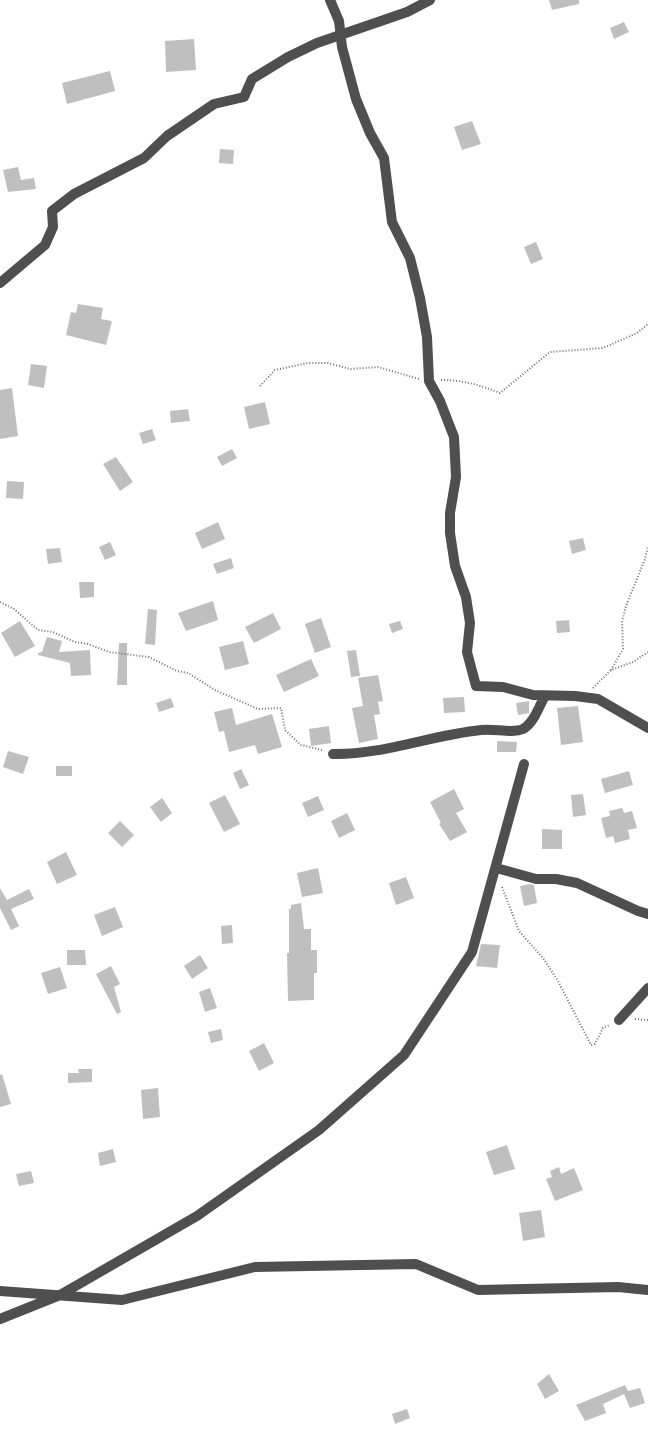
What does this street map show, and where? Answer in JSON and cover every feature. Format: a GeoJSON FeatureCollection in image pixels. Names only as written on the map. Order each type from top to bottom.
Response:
{"type":"FeatureCollection","features":[{"type":"Feature","properties":{"kind":"street"},"geometry":{"type":"LineString","coordinates":[[330,0],[339,21],[356,100],[370,133],[384,158],[386,189],[392,222],[412,265],[426,337],[429,381],[440,401],[454,437],[456,477],[450,513],[450,533],[455,566],[466,597],[470,623],[467,652],[476,686],[503,687],[533,695],[598,700],[648,728]]}},
{"type":"Feature","properties":{"kind":"street"},"geometry":{"type":"LineString","coordinates":[[0,283],[45,245],[53,227],[52,210],[74,194],[144,158],[167,136],[214,104],[244,97],[252,79],[288,56],[317,43],[406,12],[430,0]]}},
{"type":"Feature","properties":{"kind":"street"},"geometry":{"type":"LineString","coordinates":[[333,754],[355,754],[482,730],[518,731],[525,728],[532,720],[545,696]]}},
{"type":"Feature","properties":{"kind":"street"},"geometry":{"type":"LineString","coordinates":[[0,1319],[60,1295],[197,1216],[319,1130],[404,1055],[472,952],[498,868],[524,764]]}},
{"type":"Feature","properties":{"kind":"street"},"geometry":{"type":"LineString","coordinates":[[498,868],[536,879],[556,879],[577,883],[638,911],[648,914]]}},
{"type":"Feature","properties":{"kind":"street"},"geometry":{"type":"LineString","coordinates":[[619,1020],[648,988]]}},
{"type":"Feature","properties":{"kind":"street"},"geometry":{"type":"LineString","coordinates":[[0,1292],[122,1300],[256,1267],[416,1264],[478,1290],[618,1287],[648,1290]]}},
{"type":"Feature","properties":{"kind":"path"},"geometry":{"type":"LineString","coordinates":[[260,386],[275,370],[308,363],[327,363],[351,369],[378,367],[429,381],[457,380],[477,384],[500,393],[550,352],[603,348],[637,333],[648,324]]}},
{"type":"Feature","properties":{"kind":"path"},"geometry":{"type":"LineString","coordinates":[[586,698],[611,670],[623,649],[622,622],[626,606],[646,559],[648,547]]}},
{"type":"Feature","properties":{"kind":"path"},"geometry":{"type":"LineString","coordinates":[[0,602],[14,609],[38,630],[53,632],[75,642],[88,644],[109,652],[149,658],[177,671],[188,673],[215,690],[258,709],[281,708],[285,730],[302,745],[333,754]]}},
{"type":"Feature","properties":{"kind":"path"},"geometry":{"type":"LineString","coordinates":[[611,670],[632,662],[648,652]]}},
{"type":"Feature","properties":{"kind":"path"},"geometry":{"type":"LineString","coordinates":[[498,868],[506,899],[519,931],[543,958],[558,981],[591,1045],[595,1044],[603,1028],[619,1020],[648,1020]]}},
{"type":"Feature","properties":{"kind":"building"},"geometry":{"type":"Polygon","coordinates":[[[549,0],[579,0],[579,4],[552,10],[549,0]]]}},
{"type":"Feature","properties":{"kind":"building"},"geometry":{"type":"Polygon","coordinates":[[[624,22],[629,32],[614,39],[610,28],[624,22]]]}},
{"type":"Feature","properties":{"kind":"building"},"geometry":{"type":"Polygon","coordinates":[[[194,39],[196,70],[166,72],[165,41],[194,39]]]}},
{"type":"Feature","properties":{"kind":"building"},"geometry":{"type":"Polygon","coordinates":[[[110,71],[115,91],[67,104],[62,83],[110,71]]]}},
{"type":"Feature","properties":{"kind":"building"},"geometry":{"type":"Polygon","coordinates":[[[472,121],[481,144],[462,150],[454,127],[472,121]]]}},
{"type":"Feature","properties":{"kind":"building"},"geometry":{"type":"Polygon","coordinates":[[[220,149],[234,150],[233,164],[219,163],[220,149]]]}},
{"type":"Feature","properties":{"kind":"building"},"geometry":{"type":"Polygon","coordinates":[[[18,167],[21,180],[34,178],[36,189],[8,192],[3,170],[18,167]]]}},
{"type":"Feature","properties":{"kind":"building"},"geometry":{"type":"Polygon","coordinates":[[[536,242],[543,259],[531,264],[524,247],[536,242]]]}},
{"type":"Feature","properties":{"kind":"building"},"geometry":{"type":"Polygon","coordinates":[[[78,304],[103,308],[101,319],[112,321],[106,345],[66,335],[71,312],[76,313],[78,304]]]}},
{"type":"Feature","properties":{"kind":"building"},"geometry":{"type":"Polygon","coordinates":[[[31,364],[47,366],[44,388],[28,385],[31,364]]]}},
{"type":"Feature","properties":{"kind":"building"},"geometry":{"type":"Polygon","coordinates":[[[12,388],[18,436],[0,439],[0,390],[12,388]]]}},
{"type":"Feature","properties":{"kind":"building"},"geometry":{"type":"Polygon","coordinates":[[[265,402],[270,424],[249,429],[244,407],[265,402]]]}},
{"type":"Feature","properties":{"kind":"building"},"geometry":{"type":"Polygon","coordinates":[[[188,409],[190,421],[171,423],[170,411],[188,409]]]}},
{"type":"Feature","properties":{"kind":"building"},"geometry":{"type":"Polygon","coordinates":[[[152,429],[156,440],[143,444],[139,433],[152,429]]]}},
{"type":"Feature","properties":{"kind":"building"},"geometry":{"type":"Polygon","coordinates":[[[232,449],[237,458],[222,466],[217,457],[232,449]]]}},
{"type":"Feature","properties":{"kind":"building"},"geometry":{"type":"Polygon","coordinates":[[[116,457],[133,482],[120,491],[103,464],[116,457]]]}},
{"type":"Feature","properties":{"kind":"building"},"geometry":{"type":"Polygon","coordinates":[[[7,481],[24,482],[23,499],[6,498],[7,481]]]}},
{"type":"Feature","properties":{"kind":"building"},"geometry":{"type":"Polygon","coordinates":[[[218,522],[225,539],[202,549],[195,533],[218,522]]]}},
{"type":"Feature","properties":{"kind":"building"},"geometry":{"type":"Polygon","coordinates":[[[583,538],[586,550],[572,554],[569,541],[583,538]]]}},
{"type":"Feature","properties":{"kind":"building"},"geometry":{"type":"Polygon","coordinates":[[[110,542],[116,555],[105,560],[99,547],[110,542]]]}},
{"type":"Feature","properties":{"kind":"building"},"geometry":{"type":"Polygon","coordinates":[[[60,548],[62,562],[48,564],[46,549],[60,548]]]}},
{"type":"Feature","properties":{"kind":"building"},"geometry":{"type":"Polygon","coordinates":[[[231,558],[234,568],[217,574],[213,564],[231,558]]]}},
{"type":"Feature","properties":{"kind":"building"},"geometry":{"type":"Polygon","coordinates":[[[79,582],[94,582],[94,597],[80,598],[79,582]]]}},
{"type":"Feature","properties":{"kind":"building"},"geometry":{"type":"Polygon","coordinates":[[[213,601],[218,620],[186,631],[178,613],[213,601]]]}},
{"type":"Feature","properties":{"kind":"building"},"geometry":{"type":"Polygon","coordinates":[[[148,609],[157,610],[155,645],[145,644],[148,609]]]}},
{"type":"Feature","properties":{"kind":"building"},"geometry":{"type":"Polygon","coordinates":[[[273,613],[281,629],[254,643],[245,627],[273,613]]]}},
{"type":"Feature","properties":{"kind":"building"},"geometry":{"type":"Polygon","coordinates":[[[321,618],[331,647],[315,653],[305,624],[321,618]]]}},
{"type":"Feature","properties":{"kind":"building"},"geometry":{"type":"Polygon","coordinates":[[[569,620],[570,632],[557,633],[556,621],[569,620]]]}},
{"type":"Feature","properties":{"kind":"building"},"geometry":{"type":"Polygon","coordinates":[[[20,621],[35,646],[15,657],[1,633],[20,621]]]}},
{"type":"Feature","properties":{"kind":"building"},"geometry":{"type":"Polygon","coordinates":[[[400,621],[403,629],[392,633],[389,624],[400,621]]]}},
{"type":"Feature","properties":{"kind":"building"},"geometry":{"type":"Polygon","coordinates":[[[47,637],[62,641],[59,652],[90,650],[91,675],[71,676],[70,663],[38,655],[38,653],[42,652],[47,637]]]}},
{"type":"Feature","properties":{"kind":"building"},"geometry":{"type":"Polygon","coordinates":[[[243,641],[249,664],[225,670],[219,647],[243,641]]]}},
{"type":"Feature","properties":{"kind":"building"},"geometry":{"type":"Polygon","coordinates":[[[119,643],[127,643],[127,685],[117,685],[119,643]]]}},
{"type":"Feature","properties":{"kind":"building"},"geometry":{"type":"Polygon","coordinates":[[[356,650],[360,676],[351,677],[347,651],[356,650]]]}},
{"type":"Feature","properties":{"kind":"building"},"geometry":{"type":"Polygon","coordinates":[[[311,659],[319,676],[284,692],[276,675],[311,659]]]}},
{"type":"Feature","properties":{"kind":"building"},"geometry":{"type":"Polygon","coordinates":[[[378,675],[383,701],[378,702],[380,714],[374,715],[378,739],[359,743],[352,708],[363,706],[358,678],[378,675]]]}},
{"type":"Feature","properties":{"kind":"building"},"geometry":{"type":"Polygon","coordinates":[[[464,697],[465,712],[444,713],[443,698],[464,697]]]}},
{"type":"Feature","properties":{"kind":"building"},"geometry":{"type":"Polygon","coordinates":[[[171,698],[174,707],[159,712],[156,703],[171,698]]]}},
{"type":"Feature","properties":{"kind":"building"},"geometry":{"type":"Polygon","coordinates":[[[529,701],[529,713],[518,715],[516,703],[529,701]]]}},
{"type":"Feature","properties":{"kind":"building"},"geometry":{"type":"Polygon","coordinates":[[[578,706],[583,742],[561,745],[557,708],[578,706]]]}},
{"type":"Feature","properties":{"kind":"building"},"geometry":{"type":"Polygon","coordinates":[[[232,708],[236,725],[272,714],[282,747],[258,754],[255,745],[229,752],[224,731],[219,732],[214,712],[232,708]]]}},
{"type":"Feature","properties":{"kind":"building"},"geometry":{"type":"Polygon","coordinates":[[[329,726],[331,743],[311,746],[309,729],[329,726]]]}},
{"type":"Feature","properties":{"kind":"building"},"geometry":{"type":"Polygon","coordinates":[[[497,741],[517,742],[516,752],[497,752],[497,741]]]}},
{"type":"Feature","properties":{"kind":"building"},"geometry":{"type":"Polygon","coordinates":[[[8,751],[29,757],[23,774],[3,767],[8,751]]]}},
{"type":"Feature","properties":{"kind":"building"},"geometry":{"type":"Polygon","coordinates":[[[56,766],[72,766],[72,776],[56,776],[56,766]]]}},
{"type":"Feature","properties":{"kind":"building"},"geometry":{"type":"Polygon","coordinates":[[[241,769],[249,785],[240,789],[233,773],[241,769]]]}},
{"type":"Feature","properties":{"kind":"building"},"geometry":{"type":"Polygon","coordinates":[[[629,771],[633,785],[605,793],[601,779],[629,771]]]}},
{"type":"Feature","properties":{"kind":"building"},"geometry":{"type":"Polygon","coordinates":[[[454,789],[464,809],[456,813],[467,832],[450,841],[439,824],[441,823],[430,802],[454,789]]]}},
{"type":"Feature","properties":{"kind":"building"},"geometry":{"type":"Polygon","coordinates":[[[583,794],[586,815],[573,817],[571,795],[583,794]]]}},
{"type":"Feature","properties":{"kind":"building"},"geometry":{"type":"Polygon","coordinates":[[[225,795],[240,824],[224,832],[209,803],[225,795]]]}},
{"type":"Feature","properties":{"kind":"building"},"geometry":{"type":"Polygon","coordinates":[[[318,796],[324,810],[308,817],[302,803],[318,796]]]}},
{"type":"Feature","properties":{"kind":"building"},"geometry":{"type":"Polygon","coordinates":[[[162,798],[172,813],[161,822],[150,807],[162,798]]]}},
{"type":"Feature","properties":{"kind":"building"},"geometry":{"type":"Polygon","coordinates":[[[622,808],[624,813],[632,811],[637,828],[628,830],[630,839],[615,843],[613,836],[606,838],[601,818],[610,816],[609,811],[622,808]]]}},
{"type":"Feature","properties":{"kind":"building"},"geometry":{"type":"Polygon","coordinates":[[[347,813],[355,830],[339,838],[331,821],[347,813]]]}},
{"type":"Feature","properties":{"kind":"building"},"geometry":{"type":"Polygon","coordinates":[[[120,821],[134,835],[122,847],[108,833],[120,821]]]}},
{"type":"Feature","properties":{"kind":"building"},"geometry":{"type":"Polygon","coordinates":[[[542,829],[562,830],[562,849],[542,849],[542,829]]]}},
{"type":"Feature","properties":{"kind":"building"},"geometry":{"type":"Polygon","coordinates":[[[66,852],[77,875],[57,884],[47,862],[66,852]]]}},
{"type":"Feature","properties":{"kind":"building"},"geometry":{"type":"Polygon","coordinates":[[[318,868],[323,893],[302,897],[297,873],[318,868]]]}},
{"type":"Feature","properties":{"kind":"building"},"geometry":{"type":"Polygon","coordinates":[[[406,877],[414,898],[396,905],[389,883],[406,877]]]}},
{"type":"Feature","properties":{"kind":"building"},"geometry":{"type":"Polygon","coordinates":[[[530,884],[534,885],[537,903],[524,906],[520,886],[530,884]]]}},
{"type":"Feature","properties":{"kind":"building"},"geometry":{"type":"Polygon","coordinates":[[[0,888],[7,900],[29,889],[34,899],[11,909],[19,926],[11,930],[0,908],[0,888]]]}},
{"type":"Feature","properties":{"kind":"building"},"geometry":{"type":"Polygon","coordinates":[[[301,903],[304,929],[311,929],[311,950],[317,950],[317,973],[314,973],[314,1000],[288,1001],[287,953],[289,953],[289,909],[291,909],[291,905],[301,903]]]}},
{"type":"Feature","properties":{"kind":"building"},"geometry":{"type":"Polygon","coordinates":[[[115,907],[123,927],[102,936],[94,915],[115,907]]]}},
{"type":"Feature","properties":{"kind":"building"},"geometry":{"type":"Polygon","coordinates":[[[232,925],[233,943],[222,944],[221,926],[232,925]]]}},
{"type":"Feature","properties":{"kind":"building"},"geometry":{"type":"Polygon","coordinates":[[[481,944],[500,945],[497,968],[476,966],[481,944]]]}},
{"type":"Feature","properties":{"kind":"building"},"geometry":{"type":"Polygon","coordinates":[[[67,950],[85,950],[86,965],[67,965],[67,950]]]}},
{"type":"Feature","properties":{"kind":"building"},"geometry":{"type":"Polygon","coordinates":[[[200,955],[208,968],[192,979],[184,966],[200,955]]]}},
{"type":"Feature","properties":{"kind":"building"},"geometry":{"type":"Polygon","coordinates":[[[111,966],[120,984],[114,987],[121,1012],[117,1014],[96,974],[111,966]]]}},
{"type":"Feature","properties":{"kind":"building"},"geometry":{"type":"Polygon","coordinates":[[[60,967],[67,988],[48,994],[41,973],[60,967]]]}},
{"type":"Feature","properties":{"kind":"building"},"geometry":{"type":"Polygon","coordinates":[[[210,988],[217,1008],[205,1012],[199,992],[210,988]]]}},
{"type":"Feature","properties":{"kind":"building"},"geometry":{"type":"Polygon","coordinates":[[[221,1029],[223,1040],[211,1043],[208,1032],[221,1029]]]}},
{"type":"Feature","properties":{"kind":"building"},"geometry":{"type":"Polygon","coordinates":[[[264,1043],[274,1063],[259,1071],[249,1051],[264,1043]]]}},
{"type":"Feature","properties":{"kind":"building"},"geometry":{"type":"Polygon","coordinates":[[[78,1069],[92,1069],[92,1082],[68,1083],[68,1073],[79,1073],[78,1069]]]}},
{"type":"Feature","properties":{"kind":"building"},"geometry":{"type":"Polygon","coordinates":[[[2,1074],[11,1104],[0,1107],[0,1075],[2,1074]]]}},
{"type":"Feature","properties":{"kind":"building"},"geometry":{"type":"Polygon","coordinates":[[[158,1088],[160,1117],[143,1119],[141,1090],[158,1088]]]}},
{"type":"Feature","properties":{"kind":"building"},"geometry":{"type":"Polygon","coordinates":[[[507,1145],[515,1169],[494,1175],[486,1152],[507,1145]]]}},
{"type":"Feature","properties":{"kind":"building"},"geometry":{"type":"Polygon","coordinates":[[[113,1149],[116,1162],[100,1166],[98,1153],[113,1149]]]}},
{"type":"Feature","properties":{"kind":"building"},"geometry":{"type":"Polygon","coordinates":[[[559,1167],[561,1174],[574,1168],[583,1190],[555,1201],[546,1179],[552,1177],[550,1171],[559,1167]]]}},
{"type":"Feature","properties":{"kind":"building"},"geometry":{"type":"Polygon","coordinates":[[[31,1171],[34,1183],[19,1186],[16,1174],[31,1171]]]}},
{"type":"Feature","properties":{"kind":"building"},"geometry":{"type":"Polygon","coordinates":[[[541,1210],[545,1237],[523,1241],[519,1213],[541,1210]]]}},
{"type":"Feature","properties":{"kind":"building"},"geometry":{"type":"Polygon","coordinates":[[[549,1374],[559,1391],[545,1399],[537,1384],[549,1374]]]}},
{"type":"Feature","properties":{"kind":"building"},"geometry":{"type":"Polygon","coordinates":[[[625,1385],[628,1391],[640,1388],[645,1403],[630,1408],[624,1394],[603,1404],[606,1413],[585,1421],[576,1405],[625,1385]]]}},
{"type":"Feature","properties":{"kind":"building"},"geometry":{"type":"Polygon","coordinates":[[[407,1409],[410,1418],[395,1424],[392,1414],[407,1409]]]}}]}
